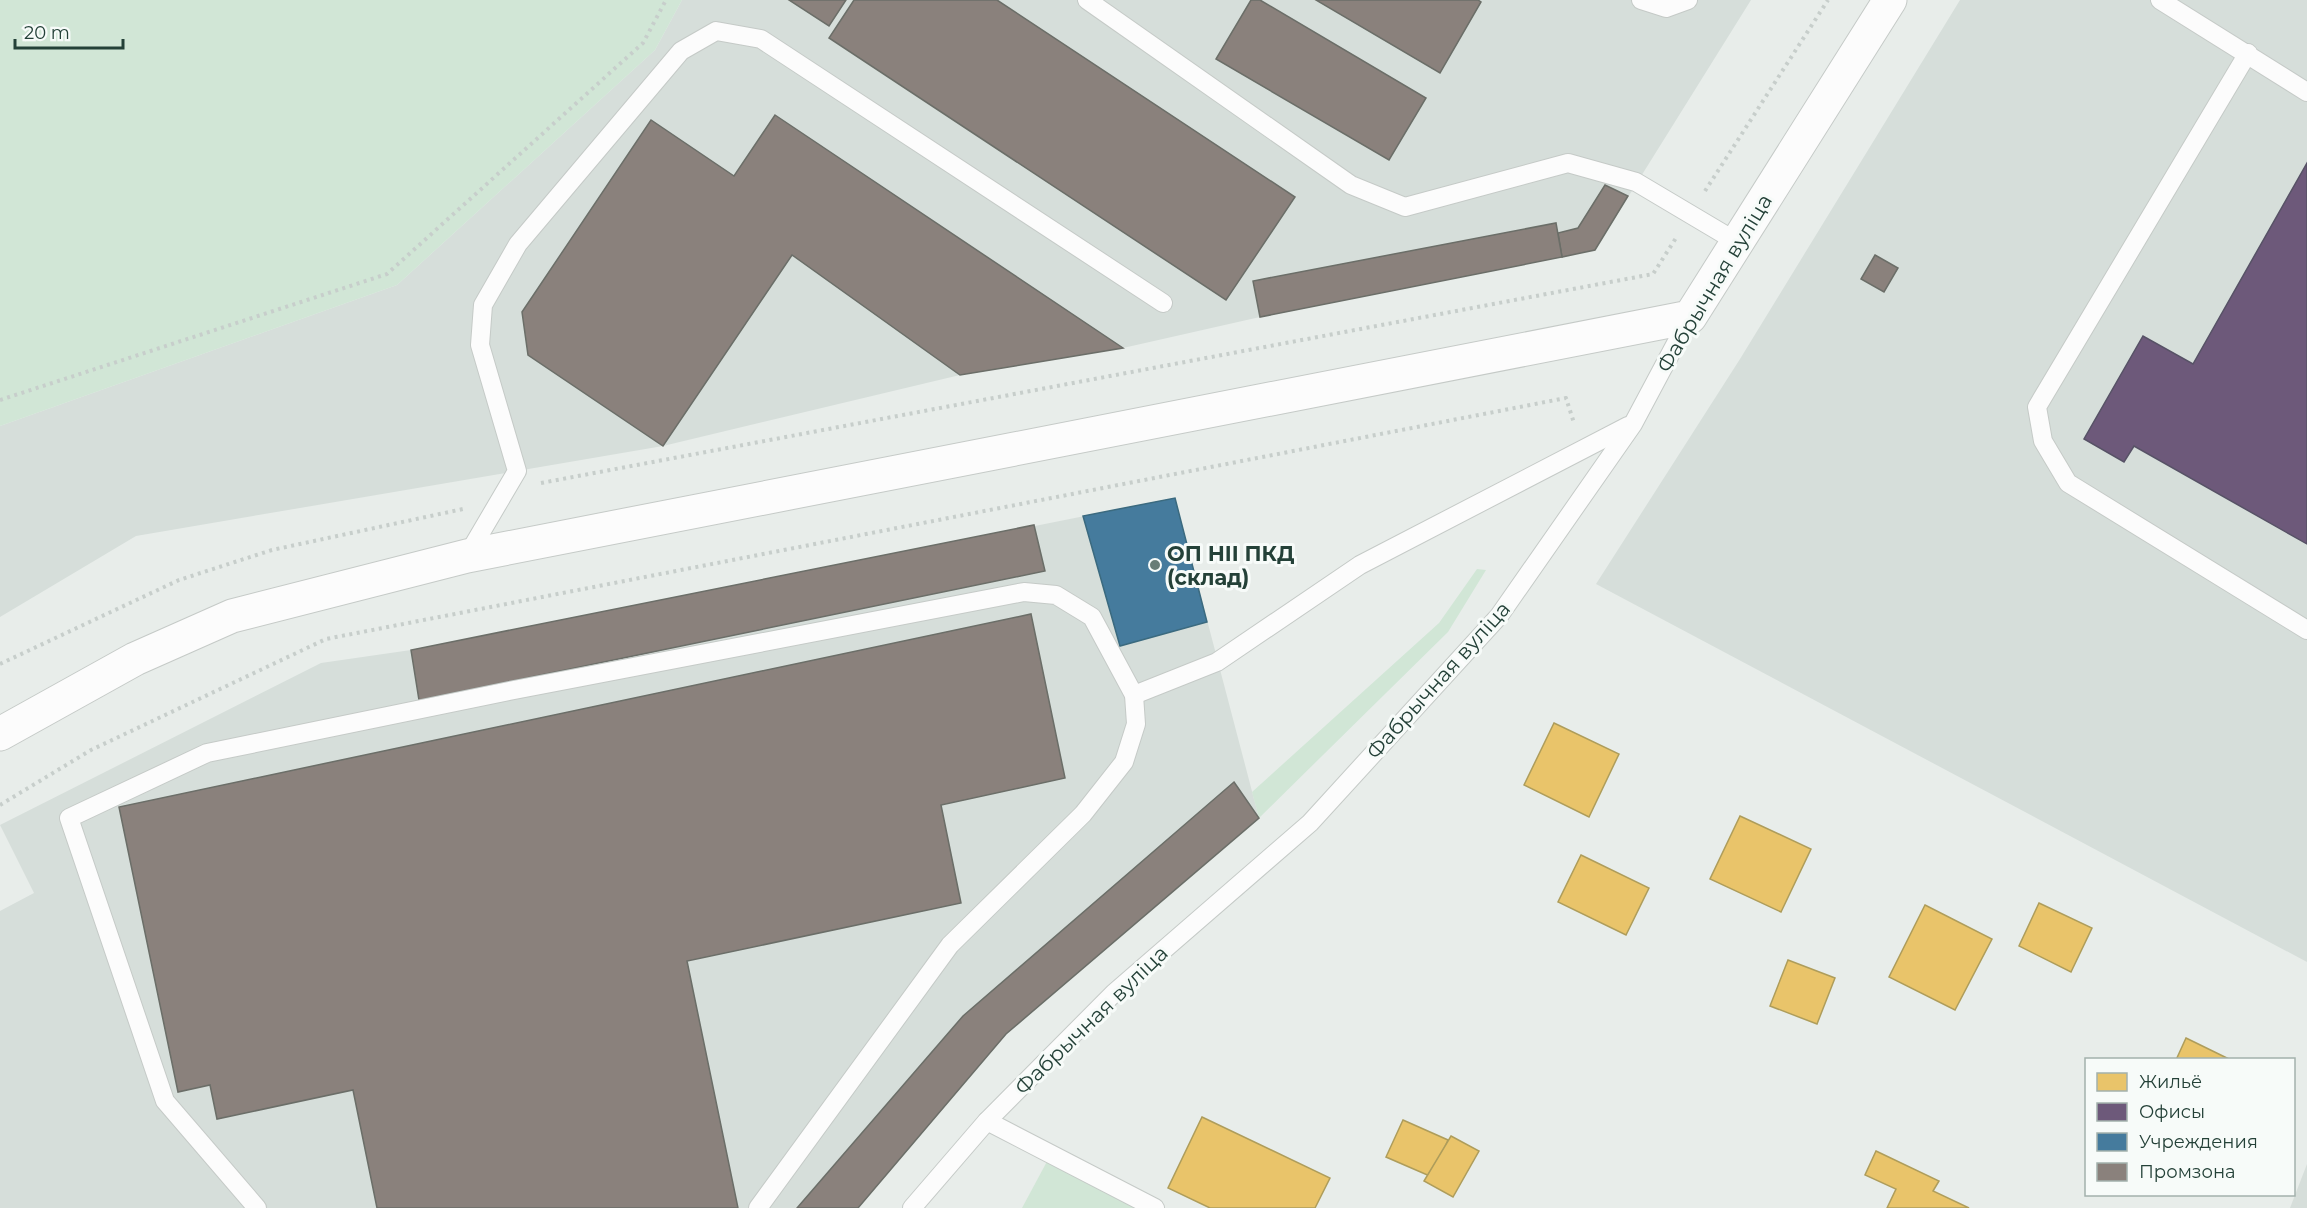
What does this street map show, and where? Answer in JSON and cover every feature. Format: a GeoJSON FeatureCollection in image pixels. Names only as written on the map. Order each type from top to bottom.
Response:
{"type":"FeatureCollection","features":[{"type":"Feature","properties":{"kind":"street","name":"Фабрычная вуліца"},"geometry":{"type":"LineString","coordinates":[[1690,317],[1890,0]]}},
{"type":"Feature","properties":{"kind":"street"},"geometry":{"type":"LineString","coordinates":[[0,734],[135,659],[232,616],[467,556],[1690,317]]}},
{"type":"Feature","properties":{"kind":"lane"},"geometry":{"type":"LineString","coordinates":[[1087,0],[1351,185],[1405,207],[1568,163],[1636,182],[1737,242]]}},
{"type":"Feature","properties":{"kind":"lane"},"geometry":{"type":"LineString","coordinates":[[1641,0],[1666,8],[1688,0]]}},
{"type":"Feature","properties":{"kind":"lane"},"geometry":{"type":"LineString","coordinates":[[2160,0],[2307,92]]}},
{"type":"Feature","properties":{"kind":"lane"},"geometry":{"type":"LineString","coordinates":[[467,556],[517,471],[480,345],[483,305],[518,244],[681,51],[716,32],[761,39],[1162,303]]}},
{"type":"Feature","properties":{"kind":"lane"},"geometry":{"type":"LineString","coordinates":[[2248,53],[2037,407],[2043,441],[2068,483],[2307,630]]}},
{"type":"Feature","properties":{"kind":"lane","name":"Фабрычная вуліца"},"geometry":{"type":"LineString","coordinates":[[912,1208],[987,1121],[1114,993],[1310,823],[1499,616],[1633,424],[1690,317]]}},
{"type":"Feature","properties":{"kind":"lane"},"geometry":{"type":"LineString","coordinates":[[1134,695],[1217,662],[1360,565],[1633,424]]}},
{"type":"Feature","properties":{"kind":"lane"},"geometry":{"type":"LineString","coordinates":[[257,1208],[165,1101],[69,818],[207,753],[509,691],[1024,592],[1056,595],[1092,617],[1134,695],[1136,724],[1124,762],[1083,814],[950,945],[758,1208]]}},
{"type":"Feature","properties":{"kind":"lane"},"geometry":{"type":"LineString","coordinates":[[987,1121],[1155,1208]]}},
{"type":"Feature","properties":{"kind":"path"},"geometry":{"type":"LineString","coordinates":[[0,400],[387,274],[643,43],[666,0]]}},
{"type":"Feature","properties":{"kind":"path"},"geometry":{"type":"LineString","coordinates":[[537,483],[1653,274],[1828,0]]}},
{"type":"Feature","properties":{"kind":"path"},"geometry":{"type":"LineString","coordinates":[[0,805],[91,750],[326,639],[1566,398],[1583,450]]}},
{"type":"Feature","properties":{"kind":"path"},"geometry":{"type":"LineString","coordinates":[[0,664],[179,580],[272,550],[499,502]]}},
{"type":"Feature","properties":{"kind":"shaded area"},"geometry":{"type":"Polygon","coordinates":[[[682,0],[1751,0],[1595,250],[1260,317],[1123,348],[960,375],[663,446],[136,536],[0,617],[0,426],[397,285],[655,50],[682,0]]]}},
{"type":"Feature","properties":{"kind":"shaded area"},"geometry":{"type":"Polygon","coordinates":[[[1960,0],[2307,0],[2307,962],[1596,584],[1740,359],[1960,0]]]}},
{"type":"Feature","properties":{"kind":"shaded area"},"geometry":{"type":"Polygon","coordinates":[[[1175,498],[1259,818],[1006,1034],[858,1208],[0,1208],[0,911],[34,893],[0,825],[321,663],[411,650],[1175,498]]]}},
{"type":"Feature","properties":{"kind":"shaded area"},"geometry":{"type":"Polygon","coordinates":[[[2307,1164],[2307,1208],[2290,1208],[2307,1164]]]}},
{"type":"Feature","properties":{"kind":"green space"},"geometry":{"type":"Polygon","coordinates":[[[0,0],[682,0],[655,50],[397,285],[0,426],[0,0]]]}},
{"type":"Feature","properties":{"kind":"green space"},"geometry":{"type":"Polygon","coordinates":[[[1477,569],[1486,570],[1448,632],[1259,818],[1252,792],[1439,623],[1477,569]]]}},
{"type":"Feature","properties":{"kind":"green space"},"geometry":{"type":"Polygon","coordinates":[[[1051,1154],[1155,1208],[1022,1208],[1051,1154]]]}},
{"type":"Feature","properties":{"kind":"building: Жильё"},"geometry":{"type":"Polygon","coordinates":[[[1554,723],[1619,754],[1589,817],[1524,785],[1554,723]]]}},
{"type":"Feature","properties":{"kind":"building: Жильё"},"geometry":{"type":"Polygon","coordinates":[[[1740,816],[1811,849],[1781,912],[1710,879],[1740,816]]]}},
{"type":"Feature","properties":{"kind":"building: Жильё"},"geometry":{"type":"Polygon","coordinates":[[[1581,855],[1649,888],[1626,935],[1558,902],[1581,855]]]}},
{"type":"Feature","properties":{"kind":"building: Жильё"},"geometry":{"type":"Polygon","coordinates":[[[2039,903],[2092,928],[2071,972],[2019,946],[2039,903]]]}},
{"type":"Feature","properties":{"kind":"building: Жильё"},"geometry":{"type":"Polygon","coordinates":[[[1925,905],[1992,939],[1955,1010],[1889,977],[1925,905]]]}},
{"type":"Feature","properties":{"kind":"building: Жильё"},"geometry":{"type":"Polygon","coordinates":[[[1788,960],[1835,978],[1817,1024],[1770,1006],[1788,960]]]}},
{"type":"Feature","properties":{"kind":"building: Жильё"},"geometry":{"type":"Polygon","coordinates":[[[2186,1038],[2227,1058],[2177,1058],[2186,1038]]]}},
{"type":"Feature","properties":{"kind":"building: Жильё"},"geometry":{"type":"Polygon","coordinates":[[[1202,1117],[1330,1178],[1315,1208],[1210,1208],[1168,1188],[1202,1117]]]}},
{"type":"Feature","properties":{"kind":"building: Жильё"},"geometry":{"type":"Polygon","coordinates":[[[1403,1120],[1448,1140],[1432,1177],[1386,1157],[1403,1120]]]}},
{"type":"Feature","properties":{"kind":"building: Жильё"},"geometry":{"type":"Polygon","coordinates":[[[1451,1136],[1479,1151],[1453,1197],[1424,1181],[1451,1136]]]}},
{"type":"Feature","properties":{"kind":"building: Жильё"},"geometry":{"type":"Polygon","coordinates":[[[1876,1151],[1939,1181],[1933,1191],[1969,1208],[1887,1208],[1896,1189],[1865,1175],[1876,1151]]]}},
{"type":"Feature","properties":{"kind":"building: Офисы"},"geometry":{"type":"Polygon","coordinates":[[[2307,163],[2307,544],[2134,446],[2124,462],[2084,439],[2143,336],[2193,364],[2307,163]]]}},
{"type":"Feature","properties":{"kind":"building: Учреждения"},"geometry":{"type":"Polygon","coordinates":[[[1175,498],[1207,622],[1120,646],[1083,516],[1175,498]]]}},
{"type":"Feature","properties":{"kind":"building: Промзона"},"geometry":{"type":"Polygon","coordinates":[[[789,0],[846,0],[829,26],[789,0]]]}},
{"type":"Feature","properties":{"kind":"building: Промзона"},"geometry":{"type":"Polygon","coordinates":[[[854,0],[997,0],[1295,197],[1226,300],[829,38],[854,0]]]}},
{"type":"Feature","properties":{"kind":"building: Промзона"},"geometry":{"type":"Polygon","coordinates":[[[1251,0],[1260,0],[1426,98],[1389,160],[1216,59],[1251,0]]]}},
{"type":"Feature","properties":{"kind":"building: Промзона"},"geometry":{"type":"Polygon","coordinates":[[[1316,0],[1478,0],[1481,2],[1440,73],[1316,0]]]}},
{"type":"Feature","properties":{"kind":"building: Промзона"},"geometry":{"type":"Polygon","coordinates":[[[775,115],[1123,348],[960,375],[792,255],[663,446],[528,355],[522,312],[651,120],[734,176],[775,115]]]}},
{"type":"Feature","properties":{"kind":"building: Промзона"},"geometry":{"type":"Polygon","coordinates":[[[1605,185],[1628,196],[1595,250],[1562,257],[1558,233],[1578,228],[1605,185]]]}},
{"type":"Feature","properties":{"kind":"building: Промзона"},"geometry":{"type":"Polygon","coordinates":[[[1556,223],[1562,257],[1260,317],[1253,281],[1556,223]]]}},
{"type":"Feature","properties":{"kind":"building: Промзона"},"geometry":{"type":"Polygon","coordinates":[[[1875,255],[1898,268],[1884,292],[1861,279],[1875,255]]]}},
{"type":"Feature","properties":{"kind":"building: Промзона"},"geometry":{"type":"Polygon","coordinates":[[[1034,525],[1045,571],[419,700],[411,650],[1034,525]]]}},
{"type":"Feature","properties":{"kind":"building: Промзона"},"geometry":{"type":"Polygon","coordinates":[[[1031,614],[1065,778],[941,805],[961,903],[687,961],[738,1208],[377,1208],[353,1090],[217,1119],[210,1085],[178,1092],[119,807],[1031,614]]]}},
{"type":"Feature","properties":{"kind":"building: Промзона"},"geometry":{"type":"Polygon","coordinates":[[[1234,782],[1259,818],[1006,1034],[858,1208],[797,1208],[963,1016],[1234,782]]]}},
{"type":"Feature","properties":{"kind":"place","name":"ОП НII ПКД (склад)"},"geometry":{"type":"Point","coordinates":[1155,565]}}]}
